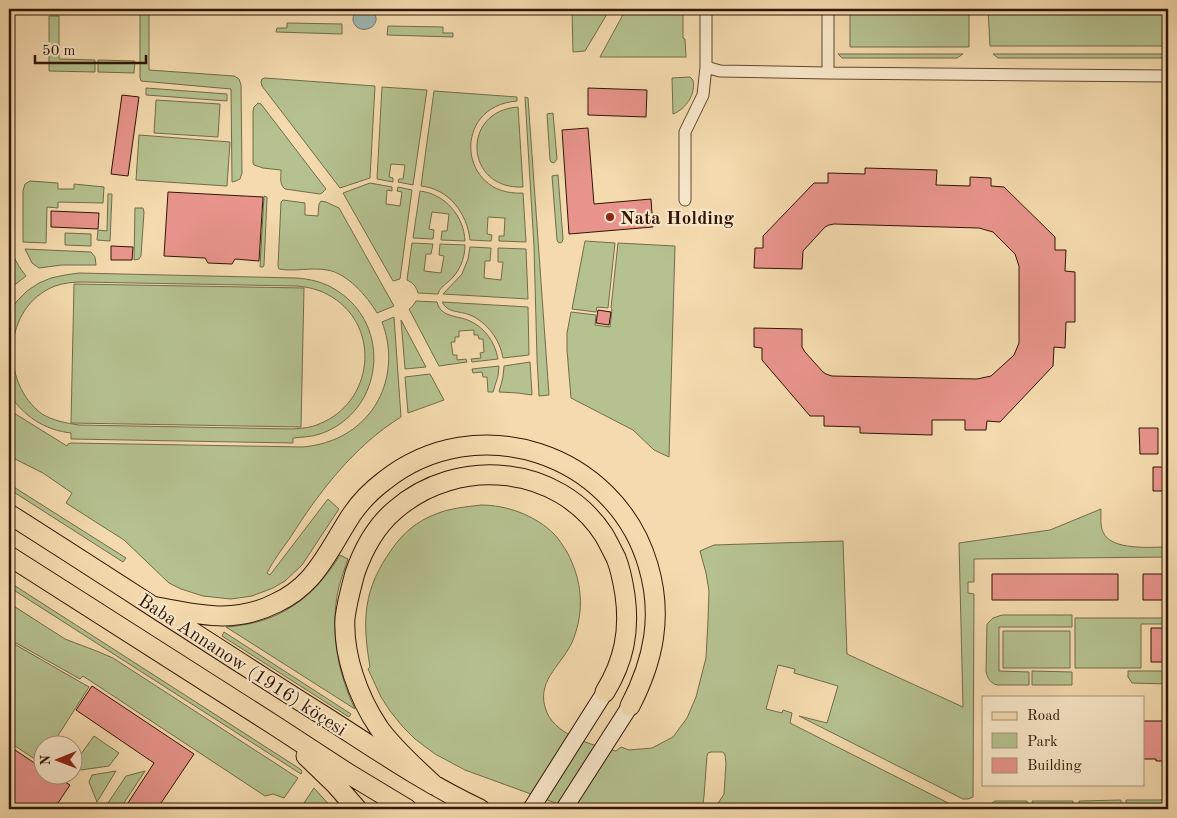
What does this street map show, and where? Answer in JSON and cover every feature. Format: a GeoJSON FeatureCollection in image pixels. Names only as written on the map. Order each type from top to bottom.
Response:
{"type":"FeatureCollection","features":[{"type":"Feature","properties":{"kind":"main road"},"geometry":{"type":"LineString","coordinates":[[152,606],[202,615],[245,614],[268,607],[290,595],[310,578],[329,552],[352,514],[373,490],[396,471],[422,458],[450,449],[494,445],[521,448],[561,462],[597,485],[629,521],[642,548],[655,595],[655,630],[652,649],[639,688],[630,706],[564,809]]}},
{"type":"Feature","properties":{"kind":"main road"},"geometry":{"type":"LineString","coordinates":[[434,785],[392,744],[368,709],[352,670],[345,632],[345,617],[351,586],[364,550],[386,519],[395,510],[430,486],[474,475],[515,476],[554,490],[580,508],[592,520],[603,534],[618,564],[628,613],[621,659],[614,677],[531,809]]}},
{"type":"Feature","properties":{"kind":"main road","name":"Baba Annanow (1916) köçesi"},"geometry":{"type":"LineString","coordinates":[[9,514],[434,785],[480,809]]}},
{"type":"Feature","properties":{"kind":"main road","name":"Baba Annanow (1916) köçesi"},"geometry":{"type":"LineString","coordinates":[[9,556],[349,774],[407,809]]}},
{"type":"Feature","properties":{"kind":"main road"},"geometry":{"type":"LineString","coordinates":[[277,727],[336,785],[357,809]]}},
{"type":"Feature","properties":{"kind":"street"},"geometry":{"type":"LineString","coordinates":[[685,200],[685,132],[703,95],[706,67],[706,9]]}},
{"type":"Feature","properties":{"kind":"street"},"geometry":{"type":"LineString","coordinates":[[828,9],[828,73]]}},
{"type":"Feature","properties":{"kind":"street"},"geometry":{"type":"LineString","coordinates":[[706,67],[720,71],[1168,76]]}},
{"type":"Feature","properties":{"kind":"green space"},"geometry":{"type":"Polygon","coordinates":[[[9,9],[149,9],[149,70],[234,76],[239,79],[241,85],[242,173],[240,179],[232,182],[231,89],[141,81],[140,14],[9,11],[9,9]]]}},
{"type":"Feature","properties":{"kind":"green space"},"geometry":{"type":"Polygon","coordinates":[[[572,9],[610,9],[585,51],[573,52],[572,9]]]}},
{"type":"Feature","properties":{"kind":"green space"},"geometry":{"type":"Polygon","coordinates":[[[626,9],[683,9],[683,38],[685,39],[686,57],[600,57],[626,9]]]}},
{"type":"Feature","properties":{"kind":"green space"},"geometry":{"type":"Polygon","coordinates":[[[850,9],[969,9],[969,47],[850,47],[850,9]]]}},
{"type":"Feature","properties":{"kind":"green space"},"geometry":{"type":"Polygon","coordinates":[[[988,9],[1168,9],[1168,46],[990,46],[988,9]]]}},
{"type":"Feature","properties":{"kind":"green space"},"geometry":{"type":"Polygon","coordinates":[[[49,16],[59,16],[59,59],[95,60],[95,72],[49,71],[49,16]]]}},
{"type":"Feature","properties":{"kind":"green space"},"geometry":{"type":"Polygon","coordinates":[[[287,23],[342,24],[342,34],[276,32],[277,28],[287,28],[287,23]]]}},
{"type":"Feature","properties":{"kind":"green space"},"geometry":{"type":"Polygon","coordinates":[[[388,26],[443,27],[443,33],[453,33],[453,37],[387,35],[388,26]]]}},
{"type":"Feature","properties":{"kind":"green space"},"geometry":{"type":"Polygon","coordinates":[[[838,54],[963,54],[957,58],[842,58],[838,54]]]}},
{"type":"Feature","properties":{"kind":"green space"},"geometry":{"type":"Polygon","coordinates":[[[993,54],[1168,54],[1168,58],[998,58],[993,54]]]}},
{"type":"Feature","properties":{"kind":"green space"},"geometry":{"type":"Polygon","coordinates":[[[98,60],[135,61],[134,73],[98,72],[98,60]]]}},
{"type":"Feature","properties":{"kind":"green space"},"geometry":{"type":"Polygon","coordinates":[[[690,77],[694,85],[691,96],[682,109],[673,114],[672,78],[690,77]]]}},
{"type":"Feature","properties":{"kind":"green space"},"geometry":{"type":"Polygon","coordinates":[[[262,79],[375,86],[370,178],[340,188],[262,86],[262,79]]]}},
{"type":"Feature","properties":{"kind":"green space"},"geometry":{"type":"Polygon","coordinates":[[[382,87],[427,90],[413,185],[398,182],[399,179],[403,179],[405,165],[391,164],[389,177],[393,178],[393,182],[377,179],[382,87]]]}},
{"type":"Feature","properties":{"kind":"green space"},"geometry":{"type":"Polygon","coordinates":[[[146,88],[227,94],[227,101],[146,95],[146,88]]]}},
{"type":"Feature","properties":{"kind":"green space"},"geometry":{"type":"Polygon","coordinates":[[[434,91],[517,97],[517,101],[496,107],[481,118],[473,133],[471,150],[475,167],[485,181],[501,190],[523,193],[526,242],[499,241],[499,236],[504,236],[505,218],[488,217],[487,234],[492,235],[491,241],[470,240],[465,221],[455,204],[440,192],[421,186],[434,91]]]}},
{"type":"Feature","properties":{"kind":"green space"},"geometry":{"type":"Polygon","coordinates":[[[525,97],[528,98],[549,395],[539,396],[534,246],[525,97]]]}},
{"type":"Feature","properties":{"kind":"green space"},"geometry":{"type":"Polygon","coordinates":[[[156,100],[220,104],[218,137],[154,133],[156,100]]]}},
{"type":"Feature","properties":{"kind":"green space"},"geometry":{"type":"Polygon","coordinates":[[[258,103],[261,104],[326,189],[322,193],[285,189],[281,183],[281,170],[254,165],[253,111],[258,103]]]}},
{"type":"Feature","properties":{"kind":"green space"},"geometry":{"type":"Polygon","coordinates":[[[518,107],[523,187],[504,185],[490,176],[481,164],[477,150],[479,135],[486,122],[499,112],[518,107]]]}},
{"type":"Feature","properties":{"kind":"green space"},"geometry":{"type":"Polygon","coordinates":[[[553,113],[557,159],[554,163],[550,160],[547,114],[553,113]]]}},
{"type":"Feature","properties":{"kind":"green space"},"geometry":{"type":"Polygon","coordinates":[[[139,135],[230,142],[227,186],[136,180],[139,135]]]}},
{"type":"Feature","properties":{"kind":"green space"},"geometry":{"type":"Polygon","coordinates":[[[558,175],[563,239],[560,243],[557,240],[552,176],[558,175]]]}},
{"type":"Feature","properties":{"kind":"green space"},"geometry":{"type":"Polygon","coordinates":[[[30,181],[58,183],[58,189],[74,189],[74,184],[104,187],[103,203],[58,202],[58,208],[47,207],[46,243],[23,242],[23,191],[25,184],[30,181]]]}},
{"type":"Feature","properties":{"kind":"green space"},"geometry":{"type":"Polygon","coordinates":[[[370,183],[392,187],[392,191],[387,190],[386,204],[400,206],[402,192],[397,191],[398,187],[412,190],[400,279],[393,281],[343,193],[370,183]]]}},
{"type":"Feature","properties":{"kind":"green space"},"geometry":{"type":"Polygon","coordinates":[[[420,191],[437,197],[452,208],[461,223],[465,241],[441,240],[442,231],[447,231],[449,214],[432,212],[429,229],[434,230],[433,239],[413,238],[420,191]]]}},
{"type":"Feature","properties":{"kind":"green space"},"geometry":{"type":"Polygon","coordinates":[[[108,194],[112,194],[110,241],[97,240],[98,230],[107,231],[108,194]]]}},
{"type":"Feature","properties":{"kind":"green space"},"geometry":{"type":"Polygon","coordinates":[[[264,196],[267,199],[264,265],[260,267],[264,196]]]}},
{"type":"Feature","properties":{"kind":"green space"},"geometry":{"type":"Polygon","coordinates":[[[283,200],[305,203],[305,215],[318,216],[321,201],[339,208],[394,306],[377,313],[356,286],[334,272],[321,269],[279,269],[281,202],[283,200]]]}},
{"type":"Feature","properties":{"kind":"green space"},"geometry":{"type":"Polygon","coordinates":[[[135,208],[143,208],[144,212],[141,256],[139,259],[134,260],[135,208]]]}},
{"type":"Feature","properties":{"kind":"green space"},"geometry":{"type":"Polygon","coordinates":[[[9,231],[11,231],[11,244],[14,255],[26,276],[12,287],[9,287],[9,231]]]}},
{"type":"Feature","properties":{"kind":"green space"},"geometry":{"type":"Polygon","coordinates":[[[65,233],[91,234],[91,246],[65,245],[65,233]]]}},
{"type":"Feature","properties":{"kind":"green space"},"geometry":{"type":"Polygon","coordinates":[[[585,241],[615,243],[608,308],[597,307],[596,312],[572,309],[585,241]]]}},
{"type":"Feature","properties":{"kind":"green space"},"geometry":{"type":"Polygon","coordinates":[[[412,243],[433,244],[431,254],[426,254],[424,271],[441,273],[444,256],[439,255],[440,244],[465,245],[463,260],[458,270],[438,294],[418,293],[414,285],[407,280],[412,243]]]}},
{"type":"Feature","properties":{"kind":"green space"},"geometry":{"type":"Polygon","coordinates":[[[618,243],[675,246],[669,457],[654,450],[633,430],[571,398],[567,333],[571,312],[596,315],[595,325],[610,327],[618,243]]]}},
{"type":"Feature","properties":{"kind":"green space"},"geometry":{"type":"Polygon","coordinates":[[[470,247],[491,248],[490,261],[485,261],[484,278],[501,280],[503,262],[498,262],[498,248],[526,249],[528,299],[443,294],[462,274],[470,247]]]}},
{"type":"Feature","properties":{"kind":"green space"},"geometry":{"type":"Polygon","coordinates":[[[25,249],[91,252],[95,257],[96,265],[62,265],[39,268],[32,263],[25,249]]]}},
{"type":"Feature","properties":{"kind":"green space"},"geometry":{"type":"Polygon","coordinates":[[[79,273],[296,278],[322,283],[336,290],[354,305],[367,324],[373,345],[373,367],[368,388],[358,407],[341,423],[320,434],[293,438],[293,443],[71,439],[71,433],[52,429],[36,421],[21,409],[9,394],[9,312],[27,291],[39,283],[79,273]],[[82,282],[55,286],[38,296],[25,310],[17,328],[13,346],[14,365],[19,384],[28,400],[42,414],[56,420],[79,425],[293,429],[316,425],[337,414],[351,400],[360,383],[364,364],[364,345],[359,327],[348,310],[324,292],[296,286],[82,282]]]}},
{"type":"Feature","properties":{"kind":"green space"},"geometry":{"type":"Polygon","coordinates":[[[74,284],[304,288],[301,427],[71,423],[74,284]]]}},
{"type":"Feature","properties":{"kind":"green space"},"geometry":{"type":"Polygon","coordinates":[[[416,301],[437,302],[442,311],[475,324],[488,336],[498,359],[472,362],[471,359],[481,358],[480,353],[484,352],[483,339],[479,339],[478,335],[474,335],[474,330],[459,331],[459,337],[455,337],[455,342],[451,342],[453,355],[457,355],[457,360],[466,359],[467,362],[439,366],[409,309],[416,301]]]}},
{"type":"Feature","properties":{"kind":"green space"},"geometry":{"type":"Polygon","coordinates":[[[442,302],[528,307],[529,355],[503,358],[496,338],[482,322],[470,315],[451,310],[442,302]]]}},
{"type":"Feature","properties":{"kind":"green space"},"geometry":{"type":"Polygon","coordinates":[[[394,317],[401,417],[368,442],[325,487],[267,573],[270,575],[328,499],[339,509],[302,565],[285,581],[252,596],[231,599],[203,596],[169,583],[124,540],[66,503],[72,493],[43,473],[9,456],[9,410],[67,446],[71,443],[303,447],[333,440],[350,431],[363,420],[374,407],[382,392],[389,358],[382,322],[394,317]]]}},
{"type":"Feature","properties":{"kind":"green space"},"geometry":{"type":"Polygon","coordinates":[[[401,320],[426,367],[405,369],[401,320]]]}},
{"type":"Feature","properties":{"kind":"green space"},"geometry":{"type":"Polygon","coordinates":[[[530,362],[532,395],[499,392],[504,366],[530,362]]]}},
{"type":"Feature","properties":{"kind":"green space"},"geometry":{"type":"Polygon","coordinates":[[[499,366],[493,392],[488,392],[487,377],[483,377],[482,372],[473,373],[472,369],[499,366]]]}},
{"type":"Feature","properties":{"kind":"green space"},"geometry":{"type":"Polygon","coordinates":[[[430,374],[444,400],[408,413],[405,377],[430,374]]]}},
{"type":"Feature","properties":{"kind":"green space"},"geometry":{"type":"Polygon","coordinates":[[[9,484],[126,558],[123,562],[9,489],[9,484]]]}},
{"type":"Feature","properties":{"kind":"green space"},"geometry":{"type":"Polygon","coordinates":[[[481,505],[510,509],[529,516],[554,534],[567,552],[579,584],[579,618],[577,629],[569,648],[548,680],[544,697],[545,707],[549,717],[564,732],[585,742],[616,751],[621,747],[629,750],[652,748],[673,737],[687,718],[696,697],[706,658],[709,591],[700,551],[714,545],[843,541],[847,654],[963,707],[959,543],[1050,530],[1101,509],[1101,527],[1107,538],[1132,547],[1168,547],[1168,557],[974,559],[974,582],[968,582],[968,593],[974,594],[973,797],[968,799],[963,799],[799,716],[827,723],[838,686],[794,673],[795,669],[778,665],[766,709],[782,713],[783,710],[792,713],[790,723],[960,809],[572,809],[465,770],[435,754],[415,739],[390,711],[368,669],[370,667],[366,634],[367,605],[375,578],[392,549],[406,533],[423,520],[447,510],[481,505]],[[723,752],[708,753],[703,804],[717,805],[724,794],[726,763],[723,752]]]}},
{"type":"Feature","properties":{"kind":"green space"},"geometry":{"type":"Polygon","coordinates":[[[340,555],[348,559],[340,582],[335,611],[337,654],[344,682],[355,709],[226,627],[245,625],[262,620],[292,606],[306,597],[318,585],[340,555]]]}},
{"type":"Feature","properties":{"kind":"green space"},"geometry":{"type":"Polygon","coordinates":[[[9,582],[300,769],[302,771],[301,774],[9,587],[9,582]]]}},
{"type":"Feature","properties":{"kind":"green space"},"geometry":{"type":"Polygon","coordinates":[[[9,603],[65,639],[113,658],[298,778],[284,798],[273,794],[265,796],[83,676],[80,679],[9,639],[9,603]]]}},
{"type":"Feature","properties":{"kind":"green space"},"geometry":{"type":"Polygon","coordinates":[[[1002,615],[1072,615],[1072,627],[999,627],[999,671],[1029,672],[1029,685],[993,684],[987,675],[987,624],[993,618],[1002,615]]]}},
{"type":"Feature","properties":{"kind":"green space"},"geometry":{"type":"Polygon","coordinates":[[[1075,618],[1168,618],[1168,624],[1141,624],[1141,668],[1075,668],[1075,618]]]}},
{"type":"Feature","properties":{"kind":"green space"},"geometry":{"type":"Polygon","coordinates":[[[1003,631],[1070,631],[1070,668],[1003,668],[1003,631]]]}},
{"type":"Feature","properties":{"kind":"green space"},"geometry":{"type":"Polygon","coordinates":[[[224,632],[351,714],[349,717],[222,636],[224,632]]]}},
{"type":"Feature","properties":{"kind":"green space"},"geometry":{"type":"Polygon","coordinates":[[[9,641],[89,687],[58,736],[32,736],[32,757],[9,742],[9,641]]]}},
{"type":"Feature","properties":{"kind":"green space"},"geometry":{"type":"Polygon","coordinates":[[[1032,671],[1072,672],[1072,685],[1032,685],[1032,671]]]}},
{"type":"Feature","properties":{"kind":"green space"},"geometry":{"type":"Polygon","coordinates":[[[1128,671],[1168,671],[1168,684],[1132,683],[1128,677],[1128,671]]]}},
{"type":"Feature","properties":{"kind":"green space"},"geometry":{"type":"Polygon","coordinates":[[[94,736],[119,753],[109,766],[82,770],[82,753],[94,736]]]}},
{"type":"Feature","properties":{"kind":"green space"},"geometry":{"type":"Polygon","coordinates":[[[116,771],[97,802],[89,782],[92,775],[116,771]]]}},
{"type":"Feature","properties":{"kind":"green space"},"geometry":{"type":"Polygon","coordinates":[[[145,771],[120,809],[104,809],[126,776],[145,771]]]}},
{"type":"Feature","properties":{"kind":"green space"},"geometry":{"type":"Polygon","coordinates":[[[314,788],[333,809],[310,809],[304,803],[314,788]]]}},
{"type":"Feature","properties":{"kind":"green space"},"geometry":{"type":"Polygon","coordinates":[[[1121,800],[1121,809],[1079,809],[1079,801],[1121,800]]]}},
{"type":"Feature","properties":{"kind":"green space"},"geometry":{"type":"Polygon","coordinates":[[[1126,800],[1167,800],[1167,809],[1126,809],[1126,800]]]}},
{"type":"Feature","properties":{"kind":"green space"},"geometry":{"type":"Polygon","coordinates":[[[995,801],[1027,801],[1028,809],[988,809],[995,801]]]}},
{"type":"Feature","properties":{"kind":"green space"},"geometry":{"type":"Polygon","coordinates":[[[1032,801],[1073,801],[1073,809],[1033,809],[1032,801]]]}},
{"type":"Feature","properties":{"kind":"water"},"geometry":{"type":"Polygon","coordinates":[[[357,9],[371,9],[375,15],[376,21],[374,25],[365,29],[360,29],[356,26],[353,18],[357,9]]]}},
{"type":"Feature","properties":{"kind":"building"},"geometry":{"type":"Polygon","coordinates":[[[588,88],[647,90],[646,117],[588,115],[588,88]]]}},
{"type":"Feature","properties":{"kind":"building"},"geometry":{"type":"Polygon","coordinates":[[[122,95],[139,97],[128,176],[111,174],[122,95]]]}},
{"type":"Feature","properties":{"kind":"building"},"geometry":{"type":"Polygon","coordinates":[[[588,128],[594,204],[651,199],[653,227],[569,234],[562,130],[588,128]]]}},
{"type":"Feature","properties":{"kind":"building"},"geometry":{"type":"Polygon","coordinates":[[[865,168],[937,170],[936,185],[970,186],[970,177],[991,178],[991,186],[1004,187],[1055,237],[1055,250],[1066,250],[1065,271],[1075,272],[1075,322],[1066,322],[1065,348],[1054,347],[1053,366],[1000,422],[987,421],[986,430],[965,430],[965,420],[932,420],[932,435],[860,433],[860,427],[824,426],[824,416],[810,416],[762,360],[762,348],[754,347],[754,328],[802,329],[802,347],[805,352],[823,372],[832,376],[977,379],[991,376],[1014,355],[1019,343],[1019,266],[1015,254],[993,232],[979,228],[834,224],[825,227],[803,251],[802,269],[754,268],[755,248],[763,248],[763,236],[814,183],[828,183],[828,173],[865,174],[865,168]]]}},
{"type":"Feature","properties":{"kind":"building"},"geometry":{"type":"Polygon","coordinates":[[[168,192],[263,197],[259,261],[235,259],[232,264],[208,263],[205,258],[164,256],[168,192]]]}},
{"type":"Feature","properties":{"kind":"building"},"geometry":{"type":"Polygon","coordinates":[[[51,211],[99,213],[98,229],[51,227],[51,211]]]}},
{"type":"Feature","properties":{"kind":"building"},"geometry":{"type":"Polygon","coordinates":[[[111,246],[133,247],[132,260],[111,260],[111,246]]]}},
{"type":"Feature","properties":{"kind":"building"},"geometry":{"type":"Polygon","coordinates":[[[598,310],[611,312],[609,325],[596,323],[598,310]]]}},
{"type":"Feature","properties":{"kind":"building"},"geometry":{"type":"Polygon","coordinates":[[[1139,428],[1158,428],[1158,454],[1140,454],[1139,428]]]}},
{"type":"Feature","properties":{"kind":"building"},"geometry":{"type":"Polygon","coordinates":[[[1153,467],[1168,467],[1168,491],[1153,491],[1153,467]]]}},
{"type":"Feature","properties":{"kind":"building"},"geometry":{"type":"Polygon","coordinates":[[[992,574],[1118,574],[1118,600],[992,600],[992,574]]]}},
{"type":"Feature","properties":{"kind":"building"},"geometry":{"type":"Polygon","coordinates":[[[1143,574],[1168,574],[1168,600],[1143,600],[1143,574]]]}},
{"type":"Feature","properties":{"kind":"building"},"geometry":{"type":"Polygon","coordinates":[[[1151,628],[1168,628],[1168,662],[1151,662],[1151,628]]]}},
{"type":"Feature","properties":{"kind":"building"},"geometry":{"type":"Polygon","coordinates":[[[92,686],[194,754],[157,809],[124,809],[154,763],[76,710],[92,686]]]}},
{"type":"Feature","properties":{"kind":"building"},"geometry":{"type":"Polygon","coordinates":[[[1144,721],[1168,721],[1168,761],[1156,761],[1156,759],[1144,759],[1144,721]]]}},
{"type":"Feature","properties":{"kind":"building"},"geometry":{"type":"Polygon","coordinates":[[[9,746],[32,761],[32,786],[69,786],[54,809],[9,809],[9,746]]]}},
{"type":"Feature","properties":{"kind":"place","name":"Nata Holding"},"geometry":{"type":"Point","coordinates":[610,217]}}]}
